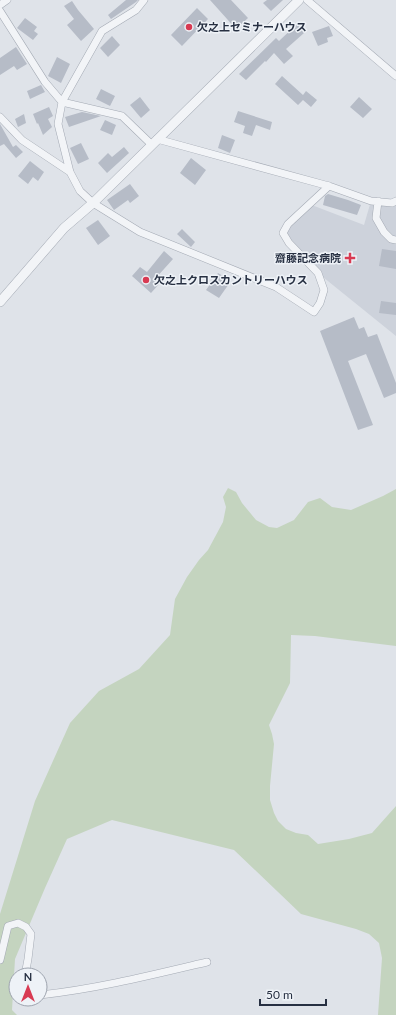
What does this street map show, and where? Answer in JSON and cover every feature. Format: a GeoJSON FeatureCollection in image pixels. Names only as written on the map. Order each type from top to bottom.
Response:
{"type":"FeatureCollection","features":[{"type":"Feature","properties":{"kind":"street"},"geometry":{"type":"LineString","coordinates":[[0,5],[7,0]]}},
{"type":"Feature","properties":{"kind":"street"},"geometry":{"type":"LineString","coordinates":[[144,0],[136,10],[102,31],[62,102],[58,124],[70,172],[80,190],[92,203],[140,232],[276,287],[314,312],[320,303],[324,290],[318,273],[289,243],[283,233],[288,224],[329,186]]}},
{"type":"Feature","properties":{"kind":"street"},"geometry":{"type":"LineString","coordinates":[[0,302],[64,228],[92,203],[299,0]]}},
{"type":"Feature","properties":{"kind":"street"},"geometry":{"type":"LineString","coordinates":[[307,0],[396,76]]}},
{"type":"Feature","properties":{"kind":"street"},"geometry":{"type":"LineString","coordinates":[[0,11],[45,82],[62,102],[122,116],[154,142],[329,186],[371,201],[392,203],[396,201]]}},
{"type":"Feature","properties":{"kind":"street"},"geometry":{"type":"LineString","coordinates":[[0,117],[22,140],[70,172]]}},
{"type":"Feature","properties":{"kind":"street"},"geometry":{"type":"LineString","coordinates":[[378,202],[376,218],[384,232],[391,239],[396,240]]}},
{"type":"Feature","properties":{"kind":"street"},"geometry":{"type":"LineString","coordinates":[[0,960],[8,926],[18,923],[26,927],[31,934],[26,967]]}},
{"type":"Feature","properties":{"kind":"street"},"geometry":{"type":"LineString","coordinates":[[48,994],[67,992],[145,977],[207,962]]}},
{"type":"Feature","properties":{"kind":"shaded area","name":"齋藤記念病院"},"geometry":{"type":"Polygon","coordinates":[[[371,201],[396,201],[396,336],[318,273],[283,233],[309,204],[364,225],[371,201]]]}},
{"type":"Feature","properties":{"kind":"green space"},"geometry":{"type":"Polygon","coordinates":[[[228,488],[236,492],[242,503],[256,520],[269,527],[277,528],[294,520],[308,502],[320,498],[332,507],[351,510],[396,489],[396,646],[315,636],[291,635],[290,683],[269,725],[274,744],[270,800],[278,821],[286,829],[296,833],[308,835],[318,844],[349,839],[372,833],[396,806],[396,1015],[378,1015],[382,958],[379,943],[369,934],[301,914],[234,850],[112,820],[67,839],[15,959],[15,967],[8,967],[8,1007],[12,1007],[12,1010],[17,1015],[0,1015],[0,914],[35,801],[70,723],[99,691],[139,669],[170,635],[175,599],[187,577],[208,550],[223,522],[226,507],[223,497],[228,488]]]}},
{"type":"Feature","properties":{"kind":"building"},"geometry":{"type":"Polygon","coordinates":[[[126,0],[138,0],[111,19],[108,15],[126,0]]]}},
{"type":"Feature","properties":{"kind":"building"},"geometry":{"type":"Polygon","coordinates":[[[210,0],[231,0],[248,18],[236,29],[210,0]]]}},
{"type":"Feature","properties":{"kind":"building"},"geometry":{"type":"Polygon","coordinates":[[[267,0],[283,0],[271,11],[263,3],[267,0]]]}},
{"type":"Feature","properties":{"kind":"building"},"geometry":{"type":"Polygon","coordinates":[[[72,1],[94,29],[81,41],[67,25],[74,19],[64,6],[72,1]]]}},
{"type":"Feature","properties":{"kind":"building","name":"欠之上セミナーハウス"},"geometry":{"type":"Polygon","coordinates":[[[197,8],[208,19],[182,46],[171,35],[197,8]]]}},
{"type":"Feature","properties":{"kind":"building"},"geometry":{"type":"Polygon","coordinates":[[[25,18],[37,27],[34,31],[38,34],[33,40],[17,28],[25,18]]]}},
{"type":"Feature","properties":{"kind":"building"},"geometry":{"type":"Polygon","coordinates":[[[297,24],[304,33],[286,49],[293,56],[284,64],[274,53],[246,80],[239,74],[276,38],[279,41],[297,24]]]}},
{"type":"Feature","properties":{"kind":"building"},"geometry":{"type":"Polygon","coordinates":[[[329,26],[333,36],[327,38],[328,42],[318,46],[312,32],[329,26]]]}},
{"type":"Feature","properties":{"kind":"building"},"geometry":{"type":"Polygon","coordinates":[[[112,36],[120,45],[108,57],[100,48],[112,36]]]}},
{"type":"Feature","properties":{"kind":"building"},"geometry":{"type":"Polygon","coordinates":[[[16,47],[27,64],[17,70],[14,66],[0,75],[0,58],[16,47]]]}},
{"type":"Feature","properties":{"kind":"building"},"geometry":{"type":"Polygon","coordinates":[[[57,57],[70,64],[61,83],[48,76],[57,57]]]}},
{"type":"Feature","properties":{"kind":"building"},"geometry":{"type":"Polygon","coordinates":[[[282,76],[303,95],[306,91],[317,100],[311,107],[303,100],[298,105],[275,84],[282,76]]]}},
{"type":"Feature","properties":{"kind":"building"},"geometry":{"type":"Polygon","coordinates":[[[41,85],[45,92],[30,99],[27,91],[41,85]]]}},
{"type":"Feature","properties":{"kind":"building"},"geometry":{"type":"Polygon","coordinates":[[[101,89],[115,96],[110,106],[96,99],[101,89]]]}},
{"type":"Feature","properties":{"kind":"building"},"geometry":{"type":"Polygon","coordinates":[[[140,97],[150,110],[141,118],[130,105],[140,97]]]}},
{"type":"Feature","properties":{"kind":"building"},"geometry":{"type":"Polygon","coordinates":[[[359,97],[372,109],[363,118],[350,107],[359,97]]]}},
{"type":"Feature","properties":{"kind":"building"},"geometry":{"type":"Polygon","coordinates":[[[49,107],[53,116],[48,119],[52,127],[43,135],[33,114],[49,107]]]}},
{"type":"Feature","properties":{"kind":"building"},"geometry":{"type":"Polygon","coordinates":[[[238,111],[272,122],[270,130],[256,125],[252,136],[243,133],[245,126],[234,122],[238,111]]]}},
{"type":"Feature","properties":{"kind":"building"},"geometry":{"type":"Polygon","coordinates":[[[82,112],[101,116],[69,127],[65,117],[82,112]]]}},
{"type":"Feature","properties":{"kind":"building"},"geometry":{"type":"Polygon","coordinates":[[[24,114],[26,123],[18,127],[15,119],[24,114]]]}},
{"type":"Feature","properties":{"kind":"building"},"geometry":{"type":"Polygon","coordinates":[[[105,120],[116,125],[112,135],[100,130],[105,120]]]}},
{"type":"Feature","properties":{"kind":"building"},"geometry":{"type":"Polygon","coordinates":[[[0,124],[13,147],[16,145],[23,152],[16,158],[4,144],[0,146],[0,124]]]}},
{"type":"Feature","properties":{"kind":"building"},"geometry":{"type":"Polygon","coordinates":[[[222,135],[235,140],[230,153],[218,148],[222,135]]]}},
{"type":"Feature","properties":{"kind":"building"},"geometry":{"type":"Polygon","coordinates":[[[81,143],[89,159],[78,164],[70,148],[81,143]]]}},
{"type":"Feature","properties":{"kind":"building"},"geometry":{"type":"Polygon","coordinates":[[[124,147],[129,153],[107,173],[98,163],[108,153],[112,157],[124,147]]]}},
{"type":"Feature","properties":{"kind":"building"},"geometry":{"type":"Polygon","coordinates":[[[191,158],[206,170],[195,185],[180,173],[191,158]]]}},
{"type":"Feature","properties":{"kind":"building"},"geometry":{"type":"Polygon","coordinates":[[[30,161],[44,172],[38,181],[33,177],[28,184],[18,176],[30,161]]]}},
{"type":"Feature","properties":{"kind":"building"},"geometry":{"type":"Polygon","coordinates":[[[130,184],[139,196],[130,203],[128,200],[114,210],[107,200],[130,184]]]}},
{"type":"Feature","properties":{"kind":"building"},"geometry":{"type":"Polygon","coordinates":[[[328,194],[361,205],[357,215],[323,205],[325,196],[328,194]]]}},
{"type":"Feature","properties":{"kind":"building"},"geometry":{"type":"Polygon","coordinates":[[[98,220],[110,236],[98,245],[86,228],[98,220]]]}},
{"type":"Feature","properties":{"kind":"building"},"geometry":{"type":"Polygon","coordinates":[[[182,229],[195,242],[191,247],[177,234],[182,229]]]}},
{"type":"Feature","properties":{"kind":"building"},"geometry":{"type":"Polygon","coordinates":[[[382,249],[396,251],[396,269],[379,266],[382,249]]]}},
{"type":"Feature","properties":{"kind":"building"},"geometry":{"type":"Polygon","coordinates":[[[164,251],[173,259],[155,279],[160,283],[151,293],[132,276],[140,267],[147,272],[164,251]]]}},
{"type":"Feature","properties":{"kind":"building"},"geometry":{"type":"Polygon","coordinates":[[[218,273],[231,281],[219,298],[206,290],[218,273]]]}},
{"type":"Feature","properties":{"kind":"building"},"geometry":{"type":"Polygon","coordinates":[[[381,301],[396,303],[396,315],[379,313],[381,301]]]}},
{"type":"Feature","properties":{"kind":"building"},"geometry":{"type":"Polygon","coordinates":[[[354,317],[359,329],[364,327],[368,337],[377,334],[396,383],[396,393],[384,398],[366,354],[348,361],[373,425],[358,430],[320,331],[354,317]]]}},
{"type":"Feature","properties":{"kind":"place","name":"欠之上セミナーハウス"},"geometry":{"type":"Point","coordinates":[189,27]}},
{"type":"Feature","properties":{"kind":"place","name":"齋藤記念病院"},"geometry":{"type":"Point","coordinates":[350,258]}},
{"type":"Feature","properties":{"kind":"place","name":"欠之上クロスカントリーハウス"},"geometry":{"type":"Point","coordinates":[146,280]}}]}
